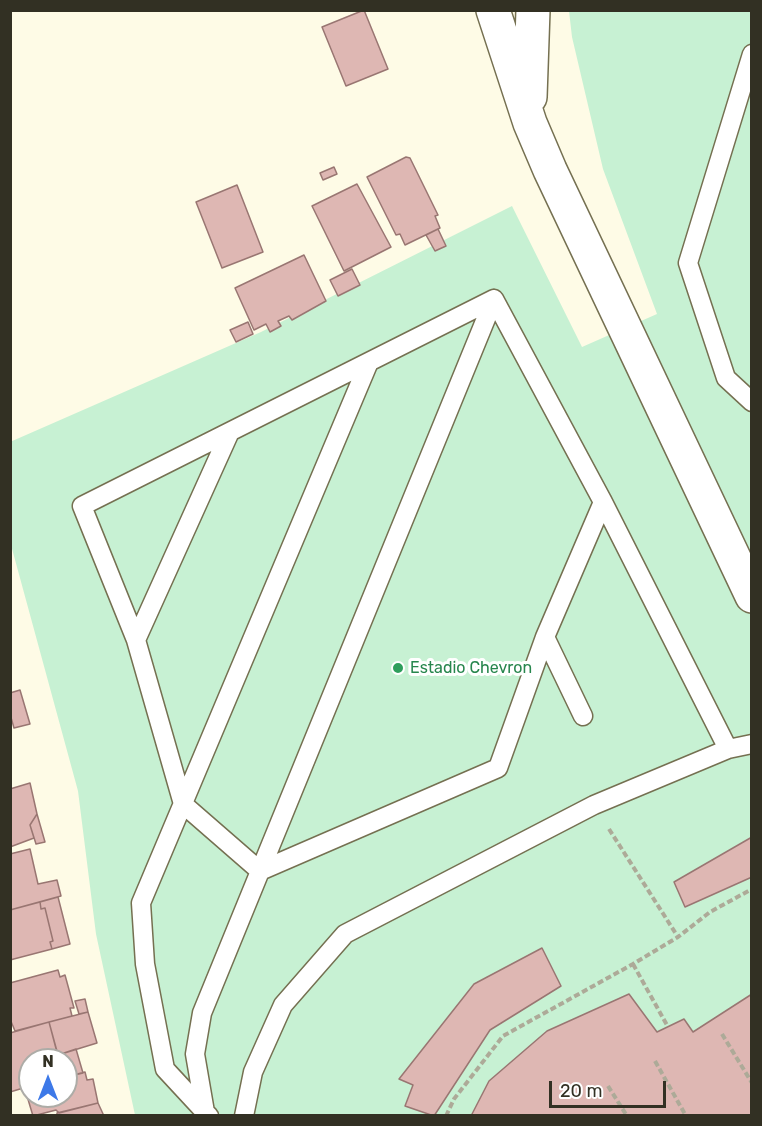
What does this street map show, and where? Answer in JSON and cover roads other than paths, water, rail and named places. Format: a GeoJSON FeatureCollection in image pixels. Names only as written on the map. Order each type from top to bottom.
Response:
{"type":"FeatureCollection","features":[{"type":"Feature","properties":{"kind":"street"},"geometry":{"type":"LineString","coordinates":[[493,10],[530,123],[752,596]]}},
{"type":"Feature","properties":{"kind":"street"},"geometry":{"type":"LineString","coordinates":[[530,123],[533,10]]}},
{"type":"Feature","properties":{"kind":"lane"},"geometry":{"type":"LineString","coordinates":[[752,54],[688,263],[726,378],[752,402]]}},
{"type":"Feature","properties":{"kind":"lane"},"geometry":{"type":"LineString","coordinates":[[260,871],[183,804],[136,640],[82,506],[494,299]]}},
{"type":"Feature","properties":{"kind":"lane"},"geometry":{"type":"LineString","coordinates":[[494,299],[603,502],[728,750]]}},
{"type":"Feature","properties":{"kind":"lane"},"geometry":{"type":"LineString","coordinates":[[207,1114],[195,1054],[202,1013],[494,299]]}},
{"type":"Feature","properties":{"kind":"lane"},"geometry":{"type":"LineString","coordinates":[[207,1114],[165,1069],[145,964],[141,903],[369,362]]}},
{"type":"Feature","properties":{"kind":"lane"},"geometry":{"type":"LineString","coordinates":[[136,640],[229,434]]}},
{"type":"Feature","properties":{"kind":"lane"},"geometry":{"type":"LineString","coordinates":[[260,871],[498,768],[544,637],[603,502]]}},
{"type":"Feature","properties":{"kind":"lane"},"geometry":{"type":"LineString","coordinates":[[544,637],[582,716]]}},
{"type":"Feature","properties":{"kind":"lane"},"geometry":{"type":"LineString","coordinates":[[244,1116],[253,1072],[283,1005],[345,934],[594,805],[728,750],[752,744]]}},
{"type":"Feature","properties":{"kind":"place","name":"Estadio Chevron"},"geometry":{"type":"Point","coordinates":[398,668]}}]}
